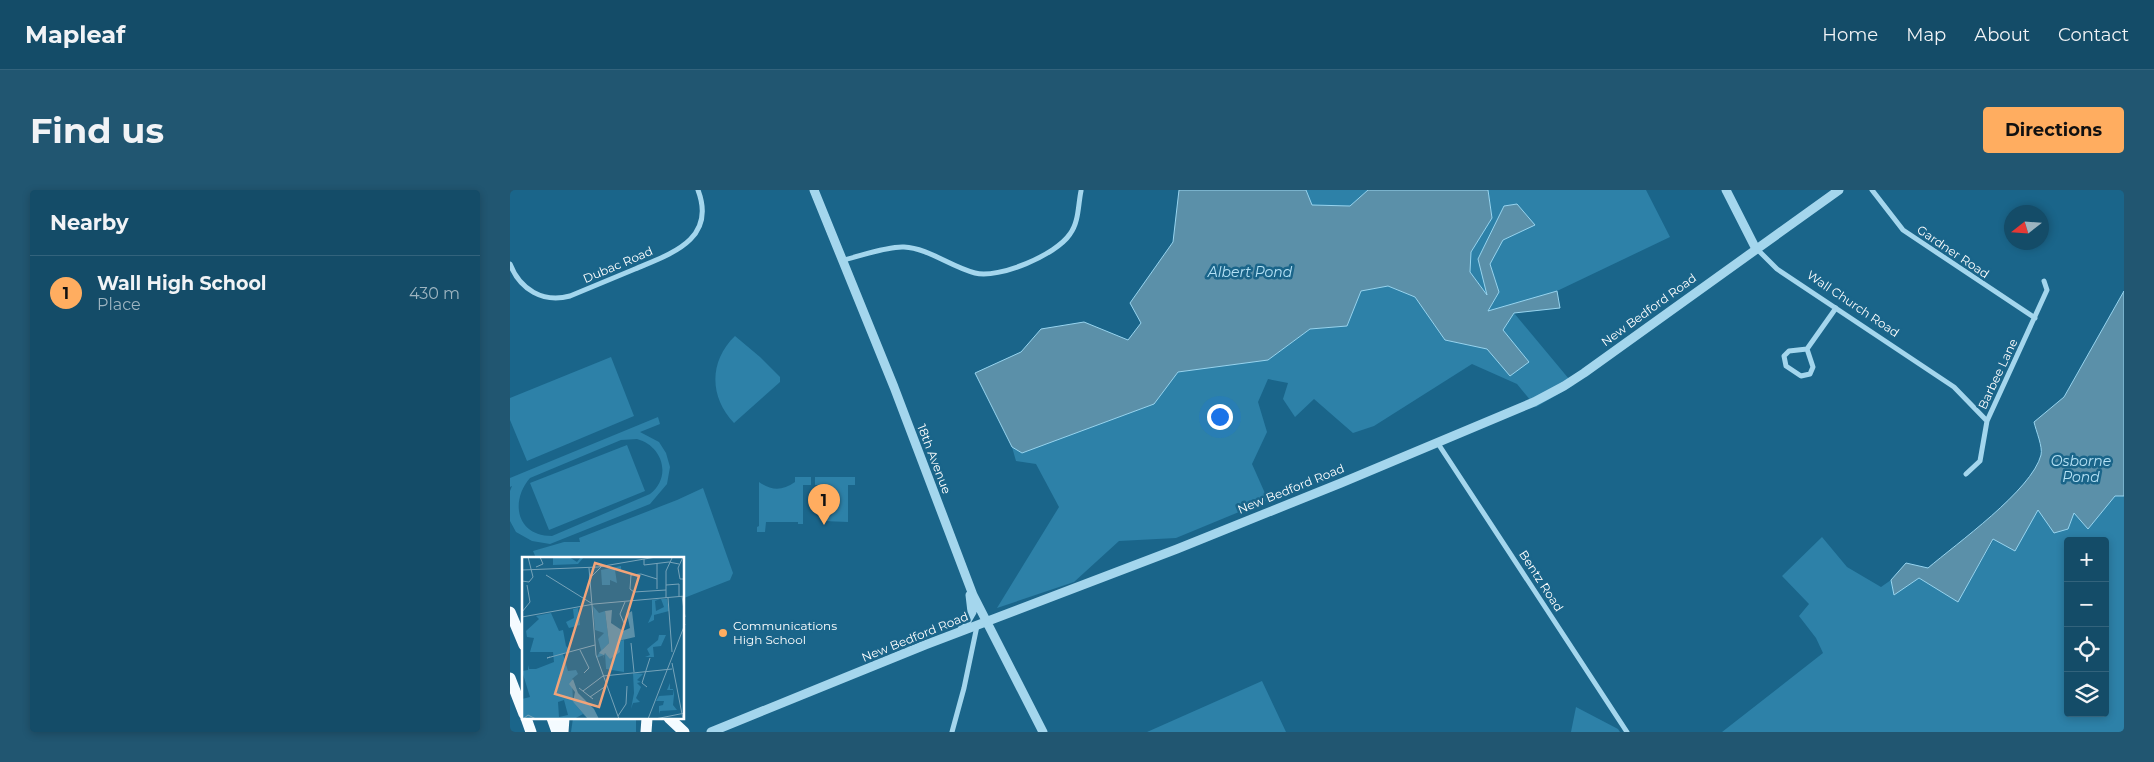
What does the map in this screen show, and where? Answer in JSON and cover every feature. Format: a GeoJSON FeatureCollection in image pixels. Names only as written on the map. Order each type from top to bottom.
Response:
{"type":"FeatureCollection","features":[{"type":"Feature","properties":{"kind":"highway"},"geometry":{"type":"LineString","coordinates":[[511,614],[522,633]]}},
{"type":"Feature","properties":{"kind":"highway"},"geometry":{"type":"LineString","coordinates":[[511,614],[522,640]]}},
{"type":"Feature","properties":{"kind":"highway"},"geometry":{"type":"LineString","coordinates":[[510,678],[522,709]]}},
{"type":"Feature","properties":{"kind":"highway"},"geometry":{"type":"LineString","coordinates":[[527,720],[531,732]]}},
{"type":"Feature","properties":{"kind":"highway"},"geometry":{"type":"LineString","coordinates":[[553,720],[557,732]]}},
{"type":"Feature","properties":{"kind":"highway"},"geometry":{"type":"LineString","coordinates":[[671,720],[684,732]]}},
{"type":"Feature","properties":{"kind":"street","name":"Dubac Road"},"geometry":{"type":"LineString","coordinates":[[510,264],[520,282],[536,294],[554,298],[570,296],[682,248],[693,237],[700,223],[702,208],[698,190]]}},
{"type":"Feature","properties":{"kind":"street","name":"18th Avenue"},"geometry":{"type":"LineString","coordinates":[[814,190],[844,260],[962,569],[1043,732]]}},
{"type":"Feature","properties":{"kind":"street","name":"Wall Church Road"},"geometry":{"type":"LineString","coordinates":[[1726,190],[1756,248],[1770,264],[1954,387],[1987,421]]}},
{"type":"Feature","properties":{"kind":"street","name":"New Bedford Road"},"geometry":{"type":"LineString","coordinates":[[711,732],[1341,483],[1534,402],[1564,386],[1838,190]]}},
{"type":"Feature","properties":{"kind":"street","name":"Gardner Road"},"geometry":{"type":"LineString","coordinates":[[1872,190],[1903,230],[2035,318]]}},
{"type":"Feature","properties":{"kind":"street"},"geometry":{"type":"LineString","coordinates":[[844,260],[904,247],[916,249],[972,272],[987,274],[1001,272],[1053,250],[1064,242],[1076,223],[1081,191]]}},
{"type":"Feature","properties":{"kind":"street","name":"Barbee Lane"},"geometry":{"type":"LineString","coordinates":[[1966,474],[1980,461],[1987,421],[2047,290],[2044,280]]}},
{"type":"Feature","properties":{"kind":"street"},"geometry":{"type":"LineString","coordinates":[[1807,349],[1813,367],[1810,374],[1801,376],[1786,366],[1784,356],[1789,351],[1807,349],[1836,308]]}},
{"type":"Feature","properties":{"kind":"street","name":"Bentz Road"},"geometry":{"type":"LineString","coordinates":[[1437,442],[1460,474],[1627,732]]}},
{"type":"Feature","properties":{"kind":"street"},"geometry":{"type":"LineString","coordinates":[[960,632],[970,617],[973,605],[962,569]]}},
{"type":"Feature","properties":{"kind":"street"},"geometry":{"type":"LineString","coordinates":[[952,732],[978,625]]}},
{"type":"Feature","properties":{"kind":"shaded area"},"geometry":{"type":"Polygon","coordinates":[[[1306,190],[1368,190],[1350,206],[1312,205],[1306,190]]]}},
{"type":"Feature","properties":{"kind":"shaded area"},"geometry":{"type":"Polygon","coordinates":[[[1488,190],[1646,190],[1670,237],[1557,291],[1488,312],[1499,292],[1490,264],[1503,240],[1534,225],[1517,204],[1504,206],[1478,259],[1488,296],[1470,272],[1471,252],[1492,218],[1488,190]]]}},
{"type":"Feature","properties":{"kind":"shaded area"},"geometry":{"type":"Polygon","coordinates":[[[1388,286],[1415,297],[1445,340],[1487,349],[1514,313],[1574,385],[1536,407],[1517,384],[1472,364],[1374,426],[1353,433],[1314,399],[1295,417],[1283,399],[1288,383],[1268,379],[1258,402],[1267,432],[1252,464],[1268,500],[1176,538],[1119,541],[1074,582],[997,608],[1059,507],[1036,464],[1016,461],[1012,447],[1022,452],[1154,404],[1178,372],[1268,360],[1310,329],[1347,326],[1361,291],[1388,286]]]}},
{"type":"Feature","properties":{"kind":"shaded area"},"geometry":{"type":"Polygon","coordinates":[[[735,336],[780,377],[780,382],[734,423],[720,402],[716,391],[715,379],[720,356],[735,336]]]}},
{"type":"Feature","properties":{"kind":"shaded area"},"geometry":{"type":"Polygon","coordinates":[[[611,357],[634,416],[527,461],[510,420],[510,398],[611,357]]]}},
{"type":"Feature","properties":{"kind":"shaded area"},"geometry":{"type":"Polygon","coordinates":[[[658,417],[660,424],[640,432],[659,442],[666,453],[670,467],[667,484],[650,504],[550,544],[532,541],[516,532],[510,521],[510,491],[512,486],[510,487],[510,478],[658,417]],[[637,439],[621,440],[530,478],[520,497],[520,516],[524,524],[540,534],[552,536],[650,494],[657,487],[661,479],[662,463],[653,448],[637,439]]]}},
{"type":"Feature","properties":{"kind":"shaded area"},"geometry":{"type":"Polygon","coordinates":[[[627,445],[645,491],[549,530],[530,483],[627,445]]]}},
{"type":"Feature","properties":{"kind":"shaded area"},"geometry":{"type":"Polygon","coordinates":[[[795,477],[811,477],[811,485],[803,485],[803,524],[798,524],[798,522],[766,522],[765,532],[757,532],[757,527],[759,526],[759,482],[777,489],[795,482],[795,477]]]}},
{"type":"Feature","properties":{"kind":"shaded area"},"geometry":{"type":"Polygon","coordinates":[[[815,477],[855,477],[855,485],[848,485],[848,522],[823,521],[823,485],[815,485],[815,477]]]}},
{"type":"Feature","properties":{"kind":"shaded area"},"geometry":{"type":"Polygon","coordinates":[[[703,488],[733,573],[730,580],[685,598],[685,557],[536,557],[533,551],[564,542],[580,542],[579,538],[703,488]]]}},
{"type":"Feature","properties":{"kind":"shaded area"},"geometry":{"type":"Polygon","coordinates":[[[2116,495],[2124,496],[2124,732],[1722,732],[1823,653],[1816,638],[1799,616],[1809,604],[1782,576],[1822,537],[1847,567],[1881,587],[1891,580],[1894,594],[1919,578],[1958,601],[1994,539],[2038,510],[2073,512],[2116,495]]]}},
{"type":"Feature","properties":{"kind":"shaded area"},"geometry":{"type":"Polygon","coordinates":[[[1262,681],[1286,732],[1147,732],[1262,681]]]}},
{"type":"Feature","properties":{"kind":"shaded area"},"geometry":{"type":"Polygon","coordinates":[[[1576,707],[1618,729],[1620,732],[1571,732],[1576,707]]]}},
{"type":"Feature","properties":{"kind":"shaded area"},"geometry":{"type":"Polygon","coordinates":[[[573,720],[636,720],[636,732],[571,732],[573,720]]]}},
{"type":"Feature","properties":{"kind":"water","name":"Albert Pond"},"geometry":{"type":"Polygon","coordinates":[[[1179,190],[1306,190],[1312,205],[1350,206],[1368,190],[1488,190],[1492,218],[1471,252],[1470,272],[1487,295],[1478,259],[1504,206],[1517,204],[1535,225],[1503,240],[1490,264],[1499,292],[1488,311],[1557,291],[1560,308],[1514,313],[1503,330],[1529,362],[1510,376],[1487,349],[1445,340],[1415,297],[1388,286],[1361,291],[1347,326],[1310,329],[1268,360],[1178,372],[1154,404],[1022,453],[1012,447],[975,373],[1021,352],[1041,329],[1084,322],[1128,340],[1141,323],[1130,303],[1173,242],[1179,190]]]}},
{"type":"Feature","properties":{"kind":"water","name":"Osborne Pond"},"geometry":{"type":"Polygon","coordinates":[[[2124,291],[2124,496],[2115,496],[2088,529],[2074,513],[2068,529],[2054,533],[2038,510],[2015,551],[1993,539],[1958,602],[1919,578],[1894,595],[1891,580],[1906,563],[1928,568],[1992,516],[2009,500],[2035,469],[2041,452],[2034,422],[2064,397],[2124,291]]]}},
{"type":"Feature","properties":{"kind":"place","name":"Wall High School"},"geometry":{"type":"Point","coordinates":[824,525]}},
{"type":"Feature","properties":{"kind":"place","name":"Communications High School"},"geometry":{"type":"Point","coordinates":[723,633]}}]}
